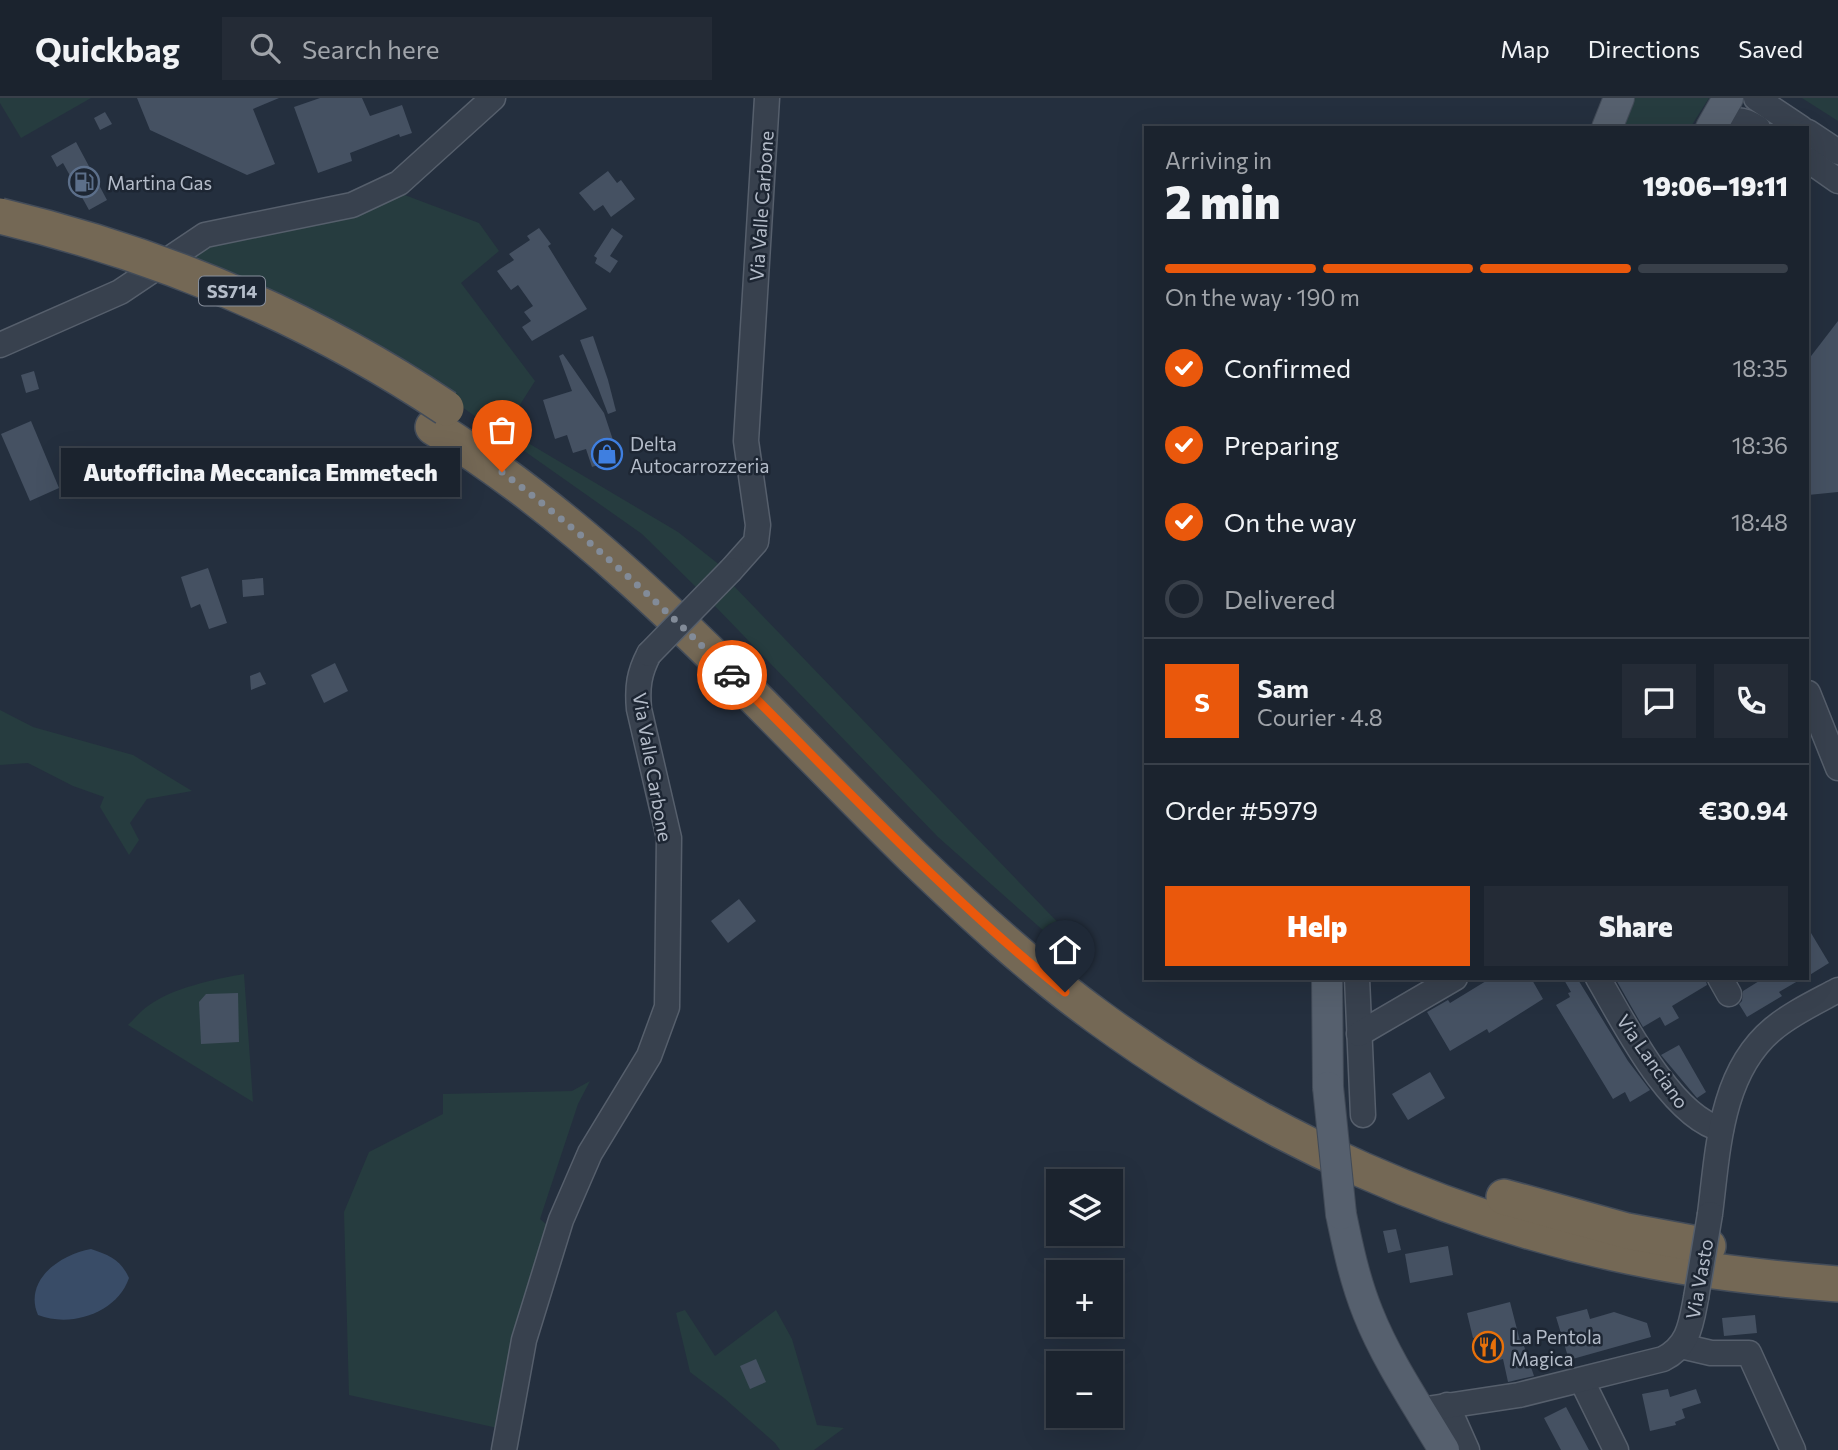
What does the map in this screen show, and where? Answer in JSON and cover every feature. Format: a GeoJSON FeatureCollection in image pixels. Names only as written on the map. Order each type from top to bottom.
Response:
{"type":"FeatureCollection","features":[{"type":"Feature","properties":{"kind":"highway","name":"SS714"},"geometry":{"type":"LineString","coordinates":[[0,216],[117,249],[242,296],[331,339],[399,377],[465,446],[529,493],[637,583],[926,870],[1006,944],[1098,1017],[1186,1077],[1328,1154],[1443,1202],[1512,1225],[1649,1261],[1734,1274],[1838,1284]]}},
{"type":"Feature","properties":{"kind":"highway","name":"SS714"},"geometry":{"type":"LineString","coordinates":[[0,240],[128,276],[233,317],[516,454],[613,530],[669,579],[927,837],[1014,919],[1085,978],[1202,1058],[1328,1127],[1408,1163],[1508,1199],[1627,1231],[1678,1241],[1790,1257],[1838,1260]]}},
{"type":"Feature","properties":{"kind":"main road"},"geometry":{"type":"LineString","coordinates":[[1608,126],[1619,98]]}},
{"type":"Feature","properties":{"kind":"main road"},"geometry":{"type":"LineString","coordinates":[[1713,126],[1728,98]]}},
{"type":"Feature","properties":{"kind":"main road"},"geometry":{"type":"LineString","coordinates":[[1327,980],[1328,1087],[1341,1214],[1356,1278],[1382,1346],[1433,1408],[1444,1450]]}},
{"type":"Feature","properties":{"kind":"street"},"geometry":{"type":"LineString","coordinates":[[0,345],[120,292],[205,235],[352,205],[399,183],[493,98]]}},
{"type":"Feature","properties":{"kind":"street","name":"Via Valle Carbone"},"geometry":{"type":"LineString","coordinates":[[504,1450],[524,1340],[561,1220],[590,1153],[649,1056],[667,1006],[669,838],[639,709],[637,689],[640,672],[649,654],[756,542],[758,525],[746,441],[767,98]]}},
{"type":"Feature","properties":{"kind":"street"},"geometry":{"type":"LineString","coordinates":[[1756,98],[1798,126]]}},
{"type":"Feature","properties":{"kind":"street"},"geometry":{"type":"LineString","coordinates":[[1721,126],[1726,122],[1743,119],[1755,126]]}},
{"type":"Feature","properties":{"kind":"street"},"geometry":{"type":"LineString","coordinates":[[1809,133],[1838,152]]}},
{"type":"Feature","properties":{"kind":"street"},"geometry":{"type":"LineString","coordinates":[[1809,161],[1838,181]]}},
{"type":"Feature","properties":{"kind":"street"},"geometry":{"type":"LineString","coordinates":[[1809,696],[1838,768]]}},
{"type":"Feature","properties":{"kind":"street"},"geometry":{"type":"LineString","coordinates":[[1357,980],[1363,1115]]}},
{"type":"Feature","properties":{"kind":"street"},"geometry":{"type":"LineString","coordinates":[[1359,1034],[1452,980]]}},
{"type":"Feature","properties":{"kind":"street","name":"Via Lanciano"},"geometry":{"type":"LineString","coordinates":[[1599,980],[1633,1040],[1669,1089],[1694,1117],[1707,1126],[1721,1129]]}},
{"type":"Feature","properties":{"kind":"street","name":"Via Vasto"},"geometry":{"type":"LineString","coordinates":[[1433,1408],[1519,1395],[1582,1381],[1663,1359],[1681,1346],[1690,1330],[1696,1298],[1721,1129],[1730,1096],[1743,1065],[1771,1031],[1788,1018],[1838,990]]}},
{"type":"Feature","properties":{"kind":"street"},"geometry":{"type":"LineString","coordinates":[[1681,1346],[1711,1353],[1749,1353],[1793,1450]]}},
{"type":"Feature","properties":{"kind":"street"},"geometry":{"type":"LineString","coordinates":[[1582,1381],[1616,1450]]}},
{"type":"Feature","properties":{"kind":"street"},"geometry":{"type":"LineString","coordinates":[[1433,1408],[1467,1450]]}},
{"type":"Feature","properties":{"kind":"green space"},"geometry":{"type":"Polygon","coordinates":[[[0,98],[91,98],[21,138],[0,103],[0,98]]]}},
{"type":"Feature","properties":{"kind":"green space"},"geometry":{"type":"Polygon","coordinates":[[[1633,98],[1709,98],[1691,126],[1623,126],[1633,98]]]}},
{"type":"Feature","properties":{"kind":"green space"},"geometry":{"type":"Polygon","coordinates":[[[1802,98],[1838,98],[1838,121],[1802,98]]]}},
{"type":"Feature","properties":{"kind":"green space"},"geometry":{"type":"Polygon","coordinates":[[[402,194],[479,223],[499,251],[461,283],[535,381],[507,425],[518,437],[678,532],[721,566],[698,589],[642,534],[462,407],[181,257],[211,243],[402,194]]]}},
{"type":"Feature","properties":{"kind":"green space"},"geometry":{"type":"Polygon","coordinates":[[[731,583],[1067,932],[1078,939],[1073,957],[938,837],[712,603],[731,583]]]}},
{"type":"Feature","properties":{"kind":"green space"},"geometry":{"type":"Polygon","coordinates":[[[0,710],[33,727],[133,755],[192,791],[147,799],[130,823],[139,840],[129,855],[100,807],[104,797],[73,786],[28,763],[0,765],[0,710]]]}},
{"type":"Feature","properties":{"kind":"green space"},"geometry":{"type":"Polygon","coordinates":[[[244,974],[253,1102],[128,1025],[148,1006],[169,994],[244,974]]]}},
{"type":"Feature","properties":{"kind":"green space"},"geometry":{"type":"Polygon","coordinates":[[[590,1081],[578,1104],[540,1219],[552,1229],[502,1429],[349,1395],[344,1212],[369,1152],[443,1114],[443,1094],[572,1091],[590,1081]]]}},
{"type":"Feature","properties":{"kind":"green space"},"geometry":{"type":"Polygon","coordinates":[[[685,1310],[715,1356],[776,1310],[792,1339],[817,1425],[844,1428],[814,1450],[780,1450],[724,1398],[690,1372],[676,1313],[685,1310]]]}},
{"type":"Feature","properties":{"kind":"water"},"geometry":{"type":"Polygon","coordinates":[[[91,1249],[109,1256],[122,1267],[129,1278],[123,1290],[104,1309],[91,1315],[64,1320],[38,1315],[35,1302],[40,1280],[68,1256],[91,1249]]]}},
{"type":"Feature","properties":{"kind":"building"},"geometry":{"type":"Polygon","coordinates":[[[137,98],[279,98],[253,109],[275,164],[247,175],[150,130],[137,98]]]}},
{"type":"Feature","properties":{"kind":"building"},"geometry":{"type":"Polygon","coordinates":[[[320,98],[362,98],[370,116],[402,105],[412,133],[400,137],[399,134],[350,153],[352,161],[318,173],[294,107],[320,98]]]}},
{"type":"Feature","properties":{"kind":"building"},"geometry":{"type":"Polygon","coordinates":[[[105,112],[112,124],[100,130],[94,118],[105,112]]]}},
{"type":"Feature","properties":{"kind":"building"},"geometry":{"type":"Polygon","coordinates":[[[76,142],[107,200],[89,210],[63,163],[57,167],[51,156],[76,142]]]}},
{"type":"Feature","properties":{"kind":"building"},"geometry":{"type":"Polygon","coordinates":[[[608,171],[617,183],[621,180],[635,199],[611,217],[603,205],[594,211],[579,193],[608,171]]]}},
{"type":"Feature","properties":{"kind":"building"},"geometry":{"type":"Polygon","coordinates":[[[539,228],[551,244],[548,246],[587,309],[532,341],[522,327],[531,321],[524,312],[533,306],[518,285],[511,290],[497,271],[514,260],[509,254],[530,240],[527,236],[539,228]]]}},
{"type":"Feature","properties":{"kind":"building"},"geometry":{"type":"Polygon","coordinates":[[[612,228],[623,236],[610,256],[618,261],[610,273],[595,263],[597,258],[594,256],[612,228]]]}},
{"type":"Feature","properties":{"kind":"building"},"geometry":{"type":"Polygon","coordinates":[[[1838,321],[1838,492],[1809,495],[1809,359],[1838,321]]]}},
{"type":"Feature","properties":{"kind":"building"},"geometry":{"type":"Polygon","coordinates":[[[593,336],[616,411],[608,414],[580,340],[593,336]]]}},
{"type":"Feature","properties":{"kind":"building"},"geometry":{"type":"Polygon","coordinates":[[[563,354],[604,413],[619,458],[592,467],[586,449],[573,453],[567,435],[555,439],[543,400],[572,391],[559,356],[563,354]]]}},
{"type":"Feature","properties":{"kind":"building"},"geometry":{"type":"Polygon","coordinates":[[[34,371],[39,389],[26,393],[21,375],[34,371]]]}},
{"type":"Feature","properties":{"kind":"building"},"geometry":{"type":"Polygon","coordinates":[[[31,421],[59,488],[30,501],[1,434],[31,421]]]}},
{"type":"Feature","properties":{"kind":"building"},"geometry":{"type":"Polygon","coordinates":[[[208,568],[227,623],[209,629],[200,604],[191,608],[181,577],[208,568]]]}},
{"type":"Feature","properties":{"kind":"building"},"geometry":{"type":"Polygon","coordinates":[[[263,578],[264,595],[243,597],[242,580],[263,578]]]}},
{"type":"Feature","properties":{"kind":"building"},"geometry":{"type":"Polygon","coordinates":[[[335,663],[348,691],[324,703],[311,675],[335,663]]]}},
{"type":"Feature","properties":{"kind":"building"},"geometry":{"type":"Polygon","coordinates":[[[260,672],[266,684],[251,690],[250,676],[260,672]]]}},
{"type":"Feature","properties":{"kind":"building"},"geometry":{"type":"Polygon","coordinates":[[[739,899],[756,921],[728,943],[711,921],[739,899]]]}},
{"type":"Feature","properties":{"kind":"building"},"geometry":{"type":"Polygon","coordinates":[[[1809,930],[1829,963],[1809,975],[1809,930]]]}},
{"type":"Feature","properties":{"kind":"building"},"geometry":{"type":"Polygon","coordinates":[[[1488,980],[1532,980],[1543,999],[1489,1033],[1487,1029],[1450,1051],[1427,1012],[1448,1000],[1450,1003],[1488,980]]]}},
{"type":"Feature","properties":{"kind":"building"},"geometry":{"type":"Polygon","coordinates":[[[1564,980],[1578,980],[1628,1061],[1650,1090],[1630,1102],[1625,1092],[1613,1099],[1556,1005],[1570,997],[1568,993],[1571,992],[1564,980]]]}},
{"type":"Feature","properties":{"kind":"building"},"geometry":{"type":"Polygon","coordinates":[[[1616,980],[1706,980],[1707,985],[1672,1006],[1679,1018],[1665,1026],[1660,1017],[1643,1027],[1616,980]]]}},
{"type":"Feature","properties":{"kind":"building"},"geometry":{"type":"Polygon","coordinates":[[[1761,980],[1800,980],[1779,992],[1782,996],[1747,1017],[1739,1004],[1743,991],[1761,980]]]}},
{"type":"Feature","properties":{"kind":"building"},"geometry":{"type":"Polygon","coordinates":[[[238,993],[239,1042],[201,1044],[199,1002],[206,994],[238,993]]]}},
{"type":"Feature","properties":{"kind":"building"},"geometry":{"type":"Polygon","coordinates":[[[1679,1045],[1706,1092],[1697,1098],[1661,1055],[1679,1045]]]}},
{"type":"Feature","properties":{"kind":"building"},"geometry":{"type":"Polygon","coordinates":[[[1430,1072],[1445,1098],[1408,1120],[1392,1094],[1430,1072]]]}},
{"type":"Feature","properties":{"kind":"building"},"geometry":{"type":"Polygon","coordinates":[[[1396,1229],[1401,1250],[1388,1253],[1383,1231],[1396,1229]]]}},
{"type":"Feature","properties":{"kind":"building"},"geometry":{"type":"Polygon","coordinates":[[[1448,1246],[1453,1275],[1410,1283],[1405,1254],[1448,1246]]]}},
{"type":"Feature","properties":{"kind":"building"},"geometry":{"type":"Polygon","coordinates":[[[1510,1302],[1520,1341],[1522,1340],[1534,1376],[1508,1382],[1503,1359],[1489,1363],[1482,1336],[1473,1338],[1467,1313],[1510,1302]]]}},
{"type":"Feature","properties":{"kind":"building"},"geometry":{"type":"Polygon","coordinates":[[[1587,1309],[1590,1319],[1614,1312],[1647,1323],[1651,1337],[1569,1360],[1556,1317],[1587,1309]]]}},
{"type":"Feature","properties":{"kind":"building"},"geometry":{"type":"Polygon","coordinates":[[[1755,1315],[1757,1333],[1724,1336],[1722,1318],[1755,1315]]]}},
{"type":"Feature","properties":{"kind":"building"},"geometry":{"type":"Polygon","coordinates":[[[756,1359],[766,1382],[750,1389],[740,1366],[756,1359]]]}},
{"type":"Feature","properties":{"kind":"building"},"geometry":{"type":"Polygon","coordinates":[[[1668,1389],[1670,1397],[1696,1389],[1701,1403],[1682,1409],[1685,1418],[1675,1422],[1676,1425],[1650,1431],[1642,1394],[1668,1389]]]}},
{"type":"Feature","properties":{"kind":"building"},"geometry":{"type":"Polygon","coordinates":[[[1566,1407],[1589,1450],[1561,1450],[1544,1418],[1566,1407]]]}},
{"type":"Feature","properties":{"kind":"way so far"},"geometry":{"type":"LineString","coordinates":[[502,472],[559,516],[637,583],[732,675]]}},
{"type":"Feature","properties":{"kind":"place","name":"Martina Gas"},"geometry":{"type":"Point","coordinates":[84,182]}},
{"type":"Feature","properties":{"kind":"place","name":"Delta Autocarrozzeria"},"geometry":{"type":"Point","coordinates":[607,454]}},
{"type":"Feature","properties":{"kind":"place","name":"Autofficina Meccanica Emmetech"},"geometry":{"type":"Point","coordinates":[502,472]}},
{"type":"Feature","properties":{"kind":"place","name":"La Pentola Magica"},"geometry":{"type":"Point","coordinates":[1488,1347]}},
{"type":"Feature","properties":{"kind":"route"},"geometry":{"type":"LineString","coordinates":[[732,675],[935,878],[998,937],[1065,992]]}}]}
